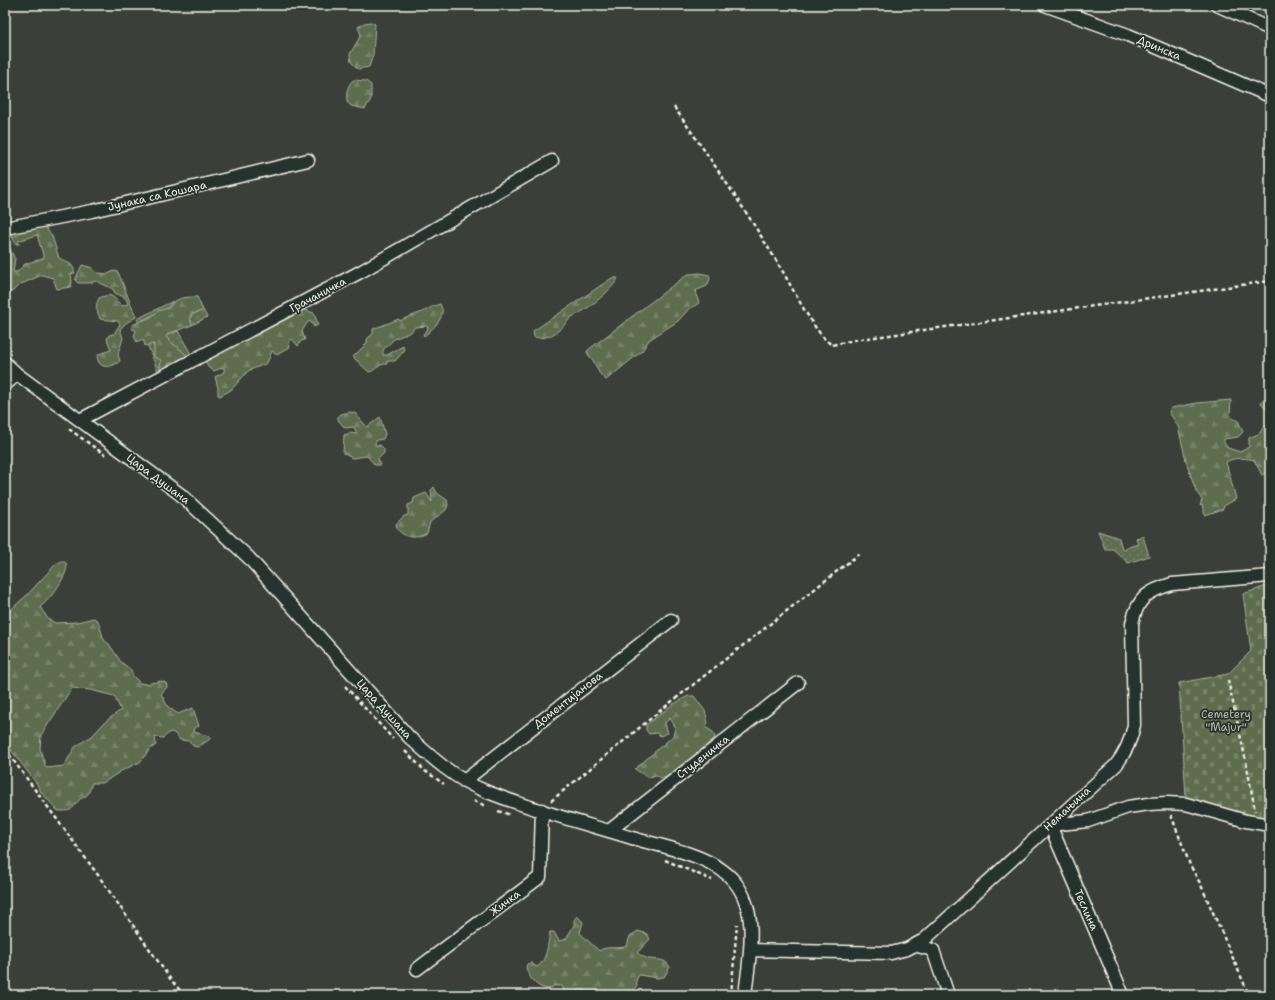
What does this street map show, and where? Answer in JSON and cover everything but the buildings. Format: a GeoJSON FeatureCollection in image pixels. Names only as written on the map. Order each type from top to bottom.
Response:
{"type":"FeatureCollection","features":[{"type":"Feature","properties":{"kind":"street","name":"Дринска"},"geometry":{"type":"LineString","coordinates":[[1046,5],[1128,35],[1270,96]]}},
{"type":"Feature","properties":{"kind":"street"},"geometry":{"type":"LineString","coordinates":[[1217,5],[1270,29]]}},
{"type":"Feature","properties":{"kind":"street","name":"Јунака са Кошара"},"geometry":{"type":"LineString","coordinates":[[5,228],[92,211],[308,160]]}},
{"type":"Feature","properties":{"kind":"street","name":"Грачаничка"},"geometry":{"type":"LineString","coordinates":[[80,420],[335,286],[552,162]]}},
{"type":"Feature","properties":{"kind":"street","name":"Цара Душана"},"geometry":{"type":"LineString","coordinates":[[5,363],[17,374],[180,494],[248,557],[409,737],[438,764],[464,781],[484,790],[543,811],[704,859],[734,881],[746,902],[750,927],[750,950],[745,995]]}},
{"type":"Feature","properties":{"kind":"street"},"geometry":{"type":"LineString","coordinates":[[5,385],[17,374]]}},
{"type":"Feature","properties":{"kind":"street","name":"Немањина"},"geometry":{"type":"LineString","coordinates":[[750,950],[891,953],[924,940],[1116,765],[1126,752],[1132,739],[1134,725],[1132,623],[1135,611],[1143,597],[1156,589],[1172,584],[1270,576]]}},
{"type":"Feature","properties":{"kind":"street","name":"Доментијанова"},"geometry":{"type":"LineString","coordinates":[[464,781],[671,620]]}},
{"type":"Feature","properties":{"kind":"street","name":"Студеничка"},"geometry":{"type":"LineString","coordinates":[[609,831],[798,683]]}},
{"type":"Feature","properties":{"kind":"street"},"geometry":{"type":"LineString","coordinates":[[1050,825],[1088,821],[1128,808],[1149,804],[1166,803],[1186,804],[1246,821],[1270,825]]}},
{"type":"Feature","properties":{"kind":"street","name":"Жичка"},"geometry":{"type":"LineString","coordinates":[[417,969],[540,877],[543,811]]}},
{"type":"Feature","properties":{"kind":"street","name":"Теслина"},"geometry":{"type":"LineString","coordinates":[[1050,825],[1123,995]]}},
{"type":"Feature","properties":{"kind":"street"},"geometry":{"type":"LineString","coordinates":[[914,945],[932,950],[948,995]]}},
{"type":"Feature","properties":{"kind":"path"},"geometry":{"type":"LineString","coordinates":[[674,107],[766,243],[817,330],[826,342],[832,345],[854,340],[1043,312],[1270,281]]}},
{"type":"Feature","properties":{"kind":"path"},"geometry":{"type":"LineString","coordinates":[[65,426],[106,456]]}},
{"type":"Feature","properties":{"kind":"path"},"geometry":{"type":"LineString","coordinates":[[543,811],[556,795],[677,697],[859,554]]}},
{"type":"Feature","properties":{"kind":"path"},"geometry":{"type":"LineString","coordinates":[[1228,680],[1248,766],[1258,823]]}},
{"type":"Feature","properties":{"kind":"path"},"geometry":{"type":"LineString","coordinates":[[342,683],[397,744]]}},
{"type":"Feature","properties":{"kind":"path"},"geometry":{"type":"LineString","coordinates":[[402,748],[425,771],[450,787]]}},
{"type":"Feature","properties":{"kind":"path"},"geometry":{"type":"LineString","coordinates":[[5,749],[184,995]]}},
{"type":"Feature","properties":{"kind":"path"},"geometry":{"type":"LineString","coordinates":[[472,799],[518,817]]}},
{"type":"Feature","properties":{"kind":"path"},"geometry":{"type":"LineString","coordinates":[[1166,803],[1190,865],[1202,885],[1249,995]]}},
{"type":"Feature","properties":{"kind":"path"},"geometry":{"type":"LineString","coordinates":[[664,860],[717,882]]}},
{"type":"Feature","properties":{"kind":"path"},"geometry":{"type":"LineString","coordinates":[[731,995],[737,918]]}},
{"type":"Feature","properties":{"kind":"green space"},"geometry":{"type":"Polygon","coordinates":[[[371,22],[375,24],[373,55],[369,67],[358,69],[351,62],[350,54],[361,35],[358,27],[365,23],[371,22]]]}},
{"type":"Feature","properties":{"kind":"green space"},"geometry":{"type":"Polygon","coordinates":[[[353,80],[366,81],[371,85],[371,99],[365,109],[351,106],[347,102],[347,90],[353,80]]]}},
{"type":"Feature","properties":{"kind":"green space"},"geometry":{"type":"Polygon","coordinates":[[[44,226],[52,236],[59,258],[69,263],[74,269],[75,273],[71,274],[71,287],[57,289],[53,278],[42,275],[19,285],[13,291],[5,295],[5,239],[15,259],[13,272],[17,272],[25,264],[44,258],[37,235],[18,241],[19,244],[16,244],[10,233],[12,231],[44,226]]]}},
{"type":"Feature","properties":{"kind":"green space"},"geometry":{"type":"Polygon","coordinates":[[[82,265],[93,268],[98,273],[108,274],[114,271],[118,272],[136,317],[120,329],[123,338],[118,354],[120,361],[110,366],[103,366],[100,364],[97,357],[99,354],[111,350],[107,339],[109,335],[114,334],[120,324],[118,321],[100,319],[96,308],[97,304],[99,298],[110,296],[122,306],[128,304],[124,298],[115,293],[113,289],[96,281],[89,283],[78,283],[75,280],[82,265]]]}},
{"type":"Feature","properties":{"kind":"green space"},"geometry":{"type":"Polygon","coordinates":[[[700,273],[709,275],[710,279],[707,286],[695,291],[699,303],[688,310],[678,321],[649,340],[642,351],[606,380],[603,378],[593,360],[587,353],[588,350],[688,274],[700,273]]]}},
{"type":"Feature","properties":{"kind":"green space"},"geometry":{"type":"Polygon","coordinates":[[[612,278],[618,278],[604,295],[582,312],[571,317],[556,333],[540,338],[534,337],[533,331],[612,278]]]}},
{"type":"Feature","properties":{"kind":"green space"},"geometry":{"type":"Polygon","coordinates":[[[197,297],[203,310],[192,314],[190,318],[192,325],[168,334],[166,337],[187,356],[175,366],[172,363],[169,363],[166,369],[159,374],[161,360],[154,357],[154,344],[145,346],[143,339],[137,342],[134,336],[136,330],[132,329],[132,325],[151,317],[158,311],[169,308],[178,300],[197,297]]]}},
{"type":"Feature","properties":{"kind":"green space"},"geometry":{"type":"Polygon","coordinates":[[[173,301],[167,308],[139,323],[137,319],[173,301]]]}},
{"type":"Feature","properties":{"kind":"green space"},"geometry":{"type":"Polygon","coordinates":[[[440,304],[442,309],[441,318],[424,336],[423,334],[428,329],[427,326],[415,327],[411,332],[394,339],[383,350],[383,355],[387,355],[403,346],[404,351],[395,361],[387,361],[387,364],[384,364],[369,372],[353,357],[367,343],[367,339],[373,334],[373,329],[399,319],[400,321],[440,304]]]}},
{"type":"Feature","properties":{"kind":"green space"},"geometry":{"type":"Polygon","coordinates":[[[203,310],[207,317],[192,325],[190,318],[192,314],[203,310]]]}},
{"type":"Feature","properties":{"kind":"green space"},"geometry":{"type":"Polygon","coordinates":[[[304,310],[314,313],[318,325],[314,327],[310,321],[307,323],[302,331],[305,340],[301,341],[298,346],[292,339],[289,342],[290,347],[277,355],[272,351],[267,363],[248,371],[231,390],[220,396],[218,395],[215,377],[224,372],[224,367],[214,371],[208,367],[204,358],[298,311],[304,310]]]}},
{"type":"Feature","properties":{"kind":"green space"},"geometry":{"type":"Polygon","coordinates":[[[178,331],[192,356],[186,359],[166,337],[168,334],[178,331]]]}},
{"type":"Feature","properties":{"kind":"green space"},"geometry":{"type":"Polygon","coordinates":[[[154,344],[155,349],[162,360],[159,374],[148,346],[154,344]]]}},
{"type":"Feature","properties":{"kind":"green space"},"geometry":{"type":"Polygon","coordinates":[[[1270,397],[1270,413],[1261,403],[1263,399],[1270,397]]]}},
{"type":"Feature","properties":{"kind":"green space"},"geometry":{"type":"Polygon","coordinates":[[[1231,400],[1230,414],[1233,419],[1238,420],[1243,432],[1238,437],[1224,439],[1224,443],[1228,448],[1240,452],[1249,447],[1249,438],[1260,433],[1264,426],[1270,425],[1270,471],[1262,475],[1254,460],[1240,458],[1232,459],[1226,462],[1236,499],[1224,506],[1223,509],[1205,515],[1202,505],[1200,506],[1202,500],[1196,491],[1186,461],[1178,426],[1169,412],[1171,408],[1197,403],[1231,400]]]}},
{"type":"Feature","properties":{"kind":"green space"},"geometry":{"type":"Polygon","coordinates":[[[350,412],[355,413],[367,427],[380,417],[385,434],[383,439],[377,440],[375,444],[376,446],[380,445],[384,449],[384,453],[378,459],[380,465],[375,465],[367,456],[352,458],[343,453],[344,435],[349,433],[357,434],[354,427],[345,428],[338,420],[338,417],[341,414],[350,412]]]}},
{"type":"Feature","properties":{"kind":"green space"},"geometry":{"type":"Polygon","coordinates":[[[434,487],[437,493],[447,500],[448,505],[446,510],[430,522],[427,533],[415,537],[404,535],[397,529],[396,524],[404,516],[408,515],[408,505],[413,503],[414,498],[426,493],[432,502],[431,490],[434,487]]]}},
{"type":"Feature","properties":{"kind":"green space"},"geometry":{"type":"Polygon","coordinates":[[[1098,531],[1119,538],[1122,549],[1138,544],[1136,538],[1143,536],[1149,556],[1128,563],[1113,549],[1105,549],[1098,531]]]}},
{"type":"Feature","properties":{"kind":"green space"},"geometry":{"type":"Polygon","coordinates":[[[62,561],[66,563],[67,567],[58,586],[49,599],[40,607],[48,619],[55,623],[77,622],[94,618],[98,621],[104,640],[109,644],[121,662],[131,670],[133,676],[140,683],[146,684],[161,681],[166,683],[167,687],[161,694],[168,707],[178,714],[193,708],[199,726],[194,728],[193,732],[210,736],[210,739],[198,747],[193,746],[189,741],[180,740],[174,733],[170,732],[163,738],[155,737],[156,745],[150,749],[140,762],[121,771],[103,783],[92,783],[87,795],[79,800],[71,810],[63,811],[58,811],[41,792],[37,784],[11,750],[5,746],[5,615],[27,595],[56,564],[62,561]],[[72,688],[41,735],[40,749],[46,768],[64,766],[75,747],[93,735],[106,721],[121,710],[114,696],[90,690],[72,688]]]}},
{"type":"Feature","properties":{"kind":"green space","name":"Cemetery \"Majur\""},"geometry":{"type":"Polygon","coordinates":[[[1270,585],[1270,819],[1244,814],[1186,797],[1179,683],[1228,674],[1251,651],[1243,594],[1270,585]]]}},
{"type":"Feature","properties":{"kind":"green space"},"geometry":{"type":"Polygon","coordinates":[[[688,696],[694,696],[705,711],[708,723],[705,727],[713,732],[715,737],[712,743],[668,777],[660,778],[655,775],[648,778],[635,769],[673,736],[675,727],[670,718],[665,723],[668,733],[660,736],[657,733],[649,734],[646,730],[646,725],[672,705],[688,696]]]}},
{"type":"Feature","properties":{"kind":"green space"},"geometry":{"type":"Polygon","coordinates":[[[577,916],[583,922],[580,933],[599,951],[605,948],[620,948],[627,946],[630,936],[638,931],[647,934],[650,939],[637,953],[647,959],[666,962],[670,967],[664,977],[657,978],[639,975],[636,980],[637,985],[631,995],[585,995],[586,991],[578,990],[577,995],[566,995],[562,986],[554,986],[549,989],[537,985],[526,968],[527,964],[531,963],[537,967],[543,961],[545,956],[550,932],[554,932],[559,941],[566,939],[577,916]]]}}]}
